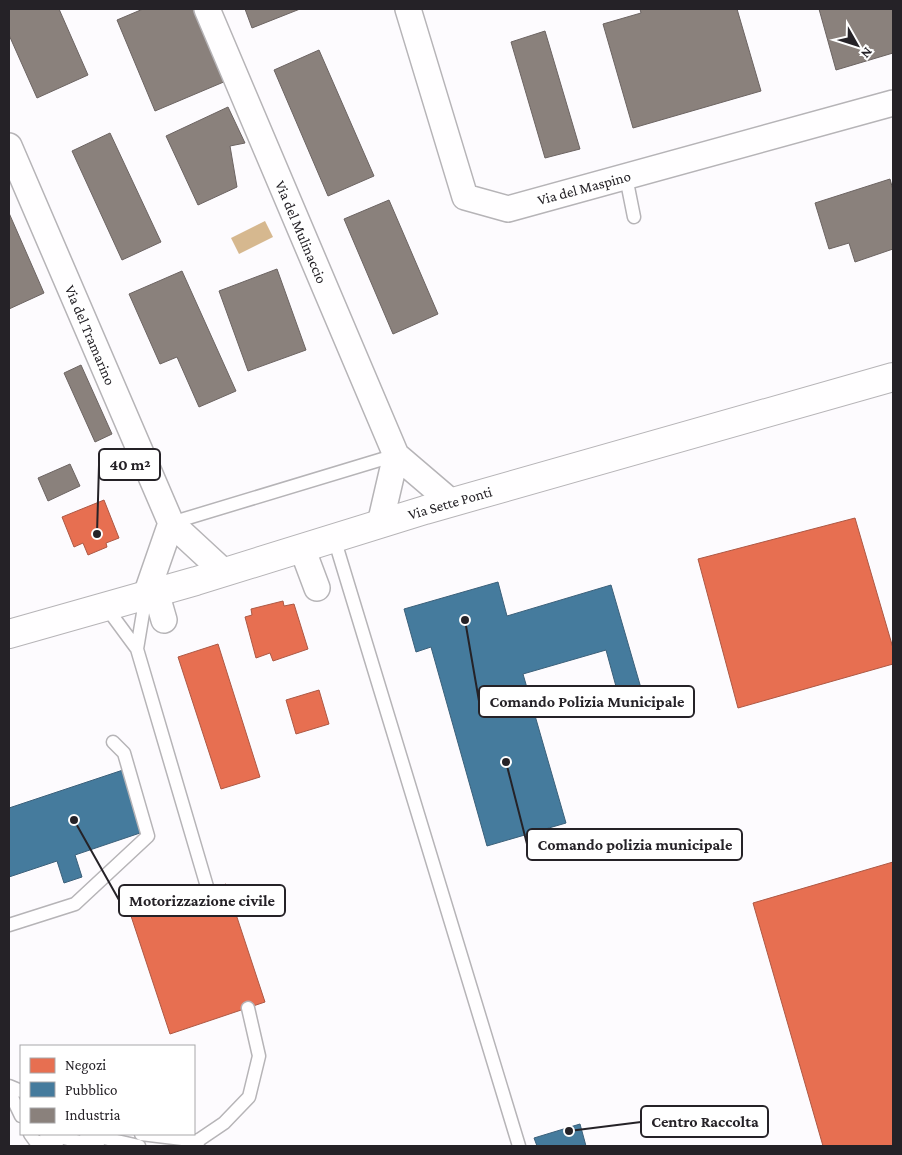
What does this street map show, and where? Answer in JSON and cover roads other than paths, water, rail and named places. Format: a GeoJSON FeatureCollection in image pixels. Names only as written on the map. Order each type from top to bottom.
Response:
{"type":"FeatureCollection","features":[{"type":"Feature","properties":{"kind":"main road","name":"Via Sette Ponti"},"geometry":{"type":"LineString","coordinates":[[9,634],[151,594],[451,502],[893,377]]}},
{"type":"Feature","properties":{"kind":"street","name":"Via del Mulinaccio"},"geometry":{"type":"LineString","coordinates":[[207,9],[396,455],[451,502]]}},
{"type":"Feature","properties":{"kind":"street","name":"Via del Maspino"},"geometry":{"type":"LineString","coordinates":[[408,9],[465,197],[508,210],[893,102]]}},
{"type":"Feature","properties":{"kind":"street","name":"Via del Tramarino"},"geometry":{"type":"LineString","coordinates":[[9,146],[171,523],[224,572]]}},
{"type":"Feature","properties":{"kind":"street"},"geometry":{"type":"LineString","coordinates":[[380,524],[396,455]]}},
{"type":"Feature","properties":{"kind":"street"},"geometry":{"type":"LineString","coordinates":[[164,620],[151,594],[171,523]]}},
{"type":"Feature","properties":{"kind":"street"},"geometry":{"type":"LineString","coordinates":[[302,548],[317,588]]}},
{"type":"Feature","properties":{"kind":"lane"},"geometry":{"type":"LineString","coordinates":[[626,177],[634,216]]}},
{"type":"Feature","properties":{"kind":"lane"},"geometry":{"type":"LineString","coordinates":[[171,523],[396,455]]}},
{"type":"Feature","properties":{"kind":"lane"},"geometry":{"type":"LineString","coordinates":[[334,538],[519,1146]]}},
{"type":"Feature","properties":{"kind":"lane"},"geometry":{"type":"LineString","coordinates":[[137,648],[151,594]]}},
{"type":"Feature","properties":{"kind":"lane"},"geometry":{"type":"LineString","coordinates":[[106,607],[137,648],[208,890]]}},
{"type":"Feature","properties":{"kind":"lane"},"geometry":{"type":"LineString","coordinates":[[9,925],[75,904],[148,836],[124,753],[114,742]]}},
{"type":"Feature","properties":{"kind":"lane"},"geometry":{"type":"LineString","coordinates":[[175,1146],[192,1144],[224,1123],[249,1097],[260,1056],[248,1008]]}},
{"type":"Feature","properties":{"kind":"lane"},"geometry":{"type":"LineString","coordinates":[[9,1088],[20,1096]]}},
{"type":"Feature","properties":{"kind":"lane"},"geometry":{"type":"LineString","coordinates":[[9,1088],[20,1104]]}},
{"type":"Feature","properties":{"kind":"lane"},"geometry":{"type":"LineString","coordinates":[[9,1088],[20,1114]]}},
{"type":"Feature","properties":{"kind":"lane"},"geometry":{"type":"LineString","coordinates":[[31,1135],[35,1141],[57,1146]]}},
{"type":"Feature","properties":{"kind":"lane"},"geometry":{"type":"LineString","coordinates":[[50,1135],[98,1146]]}},
{"type":"Feature","properties":{"kind":"lane"},"geometry":{"type":"LineString","coordinates":[[90,1135],[139,1146]]}},
{"type":"Feature","properties":{"kind":"lane"},"geometry":{"type":"LineString","coordinates":[[145,1135],[192,1144]]}},
{"type":"Feature","properties":{"kind":"place","name":"40 m²"},"geometry":{"type":"Point","coordinates":[97,534]}},
{"type":"Feature","properties":{"kind":"place","name":"Comando Polizia Municipale"},"geometry":{"type":"Point","coordinates":[465,620]}},
{"type":"Feature","properties":{"kind":"place","name":"Comando polizia municipale"},"geometry":{"type":"Point","coordinates":[506,762]}},
{"type":"Feature","properties":{"kind":"place","name":"Motorizzazione civile"},"geometry":{"type":"Point","coordinates":[74,820]}},
{"type":"Feature","properties":{"kind":"place","name":"Centro Raccolta"},"geometry":{"type":"Point","coordinates":[569,1131]}}]}
